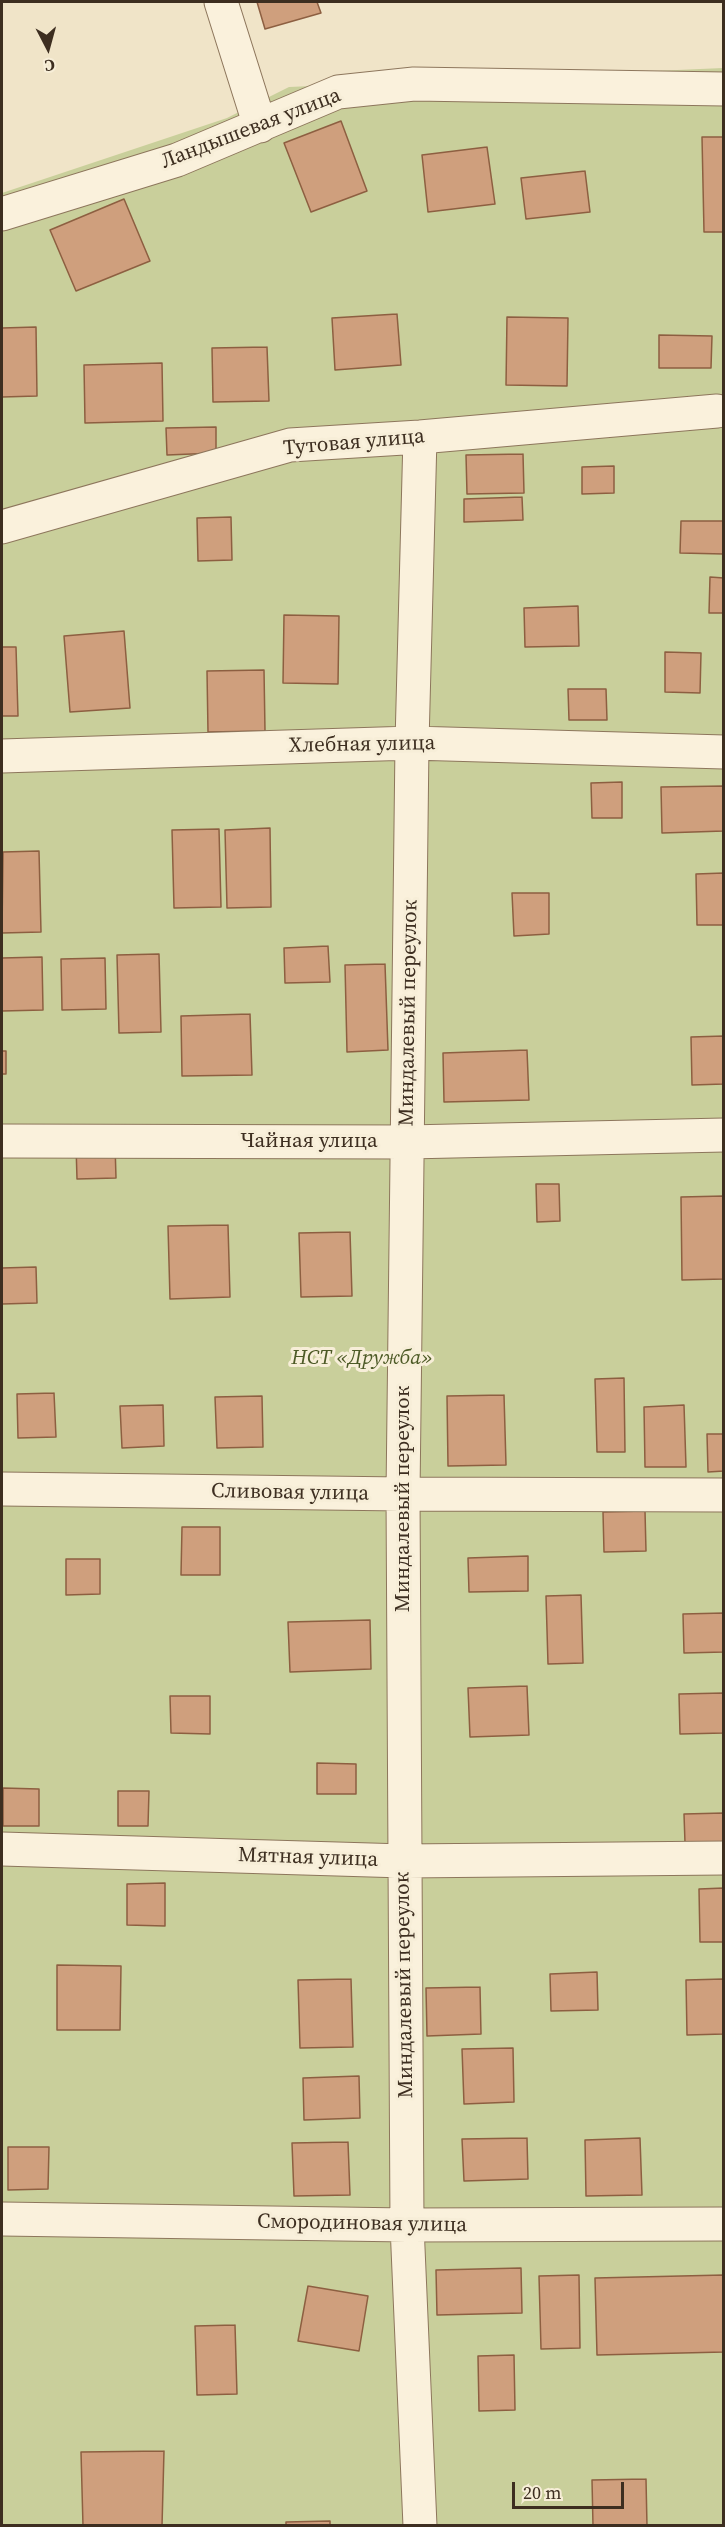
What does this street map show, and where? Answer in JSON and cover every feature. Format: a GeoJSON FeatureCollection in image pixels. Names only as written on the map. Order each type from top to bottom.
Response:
{"type":"FeatureCollection","features":[{"type":"Feature","properties":{"kind":"street"},"geometry":{"type":"LineString","coordinates":[[221,2],[260,126]]}},
{"type":"Feature","properties":{"kind":"street","name":"Ландышевая улица"},"geometry":{"type":"LineString","coordinates":[[2,214],[177,160],[338,92],[414,84],[723,89]]}},
{"type":"Feature","properties":{"kind":"street","name":"Тутовая улица"},"geometry":{"type":"LineString","coordinates":[[2,527],[290,445],[420,437],[717,411]]}},
{"type":"Feature","properties":{"kind":"street","name":"Миндалевый переулок"},"geometry":{"type":"LineString","coordinates":[[420,437],[411,742],[403,1494],[407,2225],[420,2526]]}},
{"type":"Feature","properties":{"kind":"street","name":"Хлебная улица"},"geometry":{"type":"LineString","coordinates":[[2,756],[411,742],[723,752]]}},
{"type":"Feature","properties":{"kind":"street","name":"Чайная улица"},"geometry":{"type":"LineString","coordinates":[[2,1141],[408,1142],[723,1136]]}},
{"type":"Feature","properties":{"kind":"street","name":"Сливовая улица"},"geometry":{"type":"LineString","coordinates":[[2,1489],[723,1495]]}},
{"type":"Feature","properties":{"kind":"street","name":"Мятная улица"},"geometry":{"type":"LineString","coordinates":[[2,1849],[404,1862],[723,1858]]}},
{"type":"Feature","properties":{"kind":"street","name":"Смородиновая улица"},"geometry":{"type":"LineString","coordinates":[[2,2219],[407,2225],[723,2224]]}},
{"type":"Feature","properties":{"kind":"green space","name":"НСТ «Дружба»"},"geometry":{"type":"Polygon","coordinates":[[[723,68],[723,2525],[2,2525],[2,193],[227,118],[289,87],[723,68]]]}},
{"type":"Feature","properties":{"kind":"building"},"geometry":{"type":"Polygon","coordinates":[[[257,2],[317,2],[321,13],[265,29],[257,2]]]}},
{"type":"Feature","properties":{"kind":"building"},"geometry":{"type":"Polygon","coordinates":[[[341,121],[367,191],[311,212],[284,143],[341,121]]]}},
{"type":"Feature","properties":{"kind":"building"},"geometry":{"type":"Polygon","coordinates":[[[702,137],[724,137],[724,232],[704,232],[702,137]]]}},
{"type":"Feature","properties":{"kind":"building"},"geometry":{"type":"Polygon","coordinates":[[[487,147],[495,204],[428,212],[422,155],[487,147]]]}},
{"type":"Feature","properties":{"kind":"building"},"geometry":{"type":"Polygon","coordinates":[[[585,171],[590,212],[526,219],[521,178],[585,171]]]}},
{"type":"Feature","properties":{"kind":"building"},"geometry":{"type":"Polygon","coordinates":[[[124,199],[150,261],[76,291],[50,230],[124,199]]]}},
{"type":"Feature","properties":{"kind":"building"},"geometry":{"type":"Polygon","coordinates":[[[397,314],[401,365],[335,370],[332,318],[397,314]]]}},
{"type":"Feature","properties":{"kind":"building"},"geometry":{"type":"Polygon","coordinates":[[[507,317],[568,318],[567,386],[506,385],[507,317]]]}},
{"type":"Feature","properties":{"kind":"building"},"geometry":{"type":"Polygon","coordinates":[[[36,327],[37,396],[2,397],[2,328],[36,327]]]}},
{"type":"Feature","properties":{"kind":"building"},"geometry":{"type":"Polygon","coordinates":[[[659,335],[712,336],[711,368],[659,368],[659,335]]]}},
{"type":"Feature","properties":{"kind":"building"},"geometry":{"type":"Polygon","coordinates":[[[267,347],[269,401],[213,402],[212,348],[267,347]]]}},
{"type":"Feature","properties":{"kind":"building"},"geometry":{"type":"Polygon","coordinates":[[[162,363],[163,421],[85,423],[84,365],[162,363]]]}},
{"type":"Feature","properties":{"kind":"building"},"geometry":{"type":"Polygon","coordinates":[[[216,427],[216,453],[167,455],[166,428],[216,427]]]}},
{"type":"Feature","properties":{"kind":"building"},"geometry":{"type":"Polygon","coordinates":[[[523,454],[524,493],[467,494],[466,455],[523,454]]]}},
{"type":"Feature","properties":{"kind":"building"},"geometry":{"type":"Polygon","coordinates":[[[614,466],[614,493],[582,494],[582,467],[614,466]]]}},
{"type":"Feature","properties":{"kind":"building"},"geometry":{"type":"Polygon","coordinates":[[[522,497],[523,520],[464,522],[464,499],[522,497]]]}},
{"type":"Feature","properties":{"kind":"building"},"geometry":{"type":"Polygon","coordinates":[[[231,517],[232,560],[198,561],[197,518],[231,517]]]}},
{"type":"Feature","properties":{"kind":"building"},"geometry":{"type":"Polygon","coordinates":[[[681,521],[724,521],[724,554],[680,553],[681,521]]]}},
{"type":"Feature","properties":{"kind":"building"},"geometry":{"type":"Polygon","coordinates":[[[710,577],[724,578],[724,613],[709,613],[710,577]]]}},
{"type":"Feature","properties":{"kind":"building"},"geometry":{"type":"Polygon","coordinates":[[[578,606],[579,646],[525,647],[524,608],[578,606]]]}},
{"type":"Feature","properties":{"kind":"building"},"geometry":{"type":"Polygon","coordinates":[[[284,615],[339,616],[338,684],[283,683],[284,615]]]}},
{"type":"Feature","properties":{"kind":"building"},"geometry":{"type":"Polygon","coordinates":[[[124,631],[130,708],[70,712],[64,636],[124,631]]]}},
{"type":"Feature","properties":{"kind":"building"},"geometry":{"type":"Polygon","coordinates":[[[2,647],[16,647],[18,716],[2,716],[2,647]]]}},
{"type":"Feature","properties":{"kind":"building"},"geometry":{"type":"Polygon","coordinates":[[[665,652],[701,653],[700,693],[665,692],[665,652]]]}},
{"type":"Feature","properties":{"kind":"building"},"geometry":{"type":"Polygon","coordinates":[[[264,670],[265,731],[208,732],[207,671],[264,670]]]}},
{"type":"Feature","properties":{"kind":"building"},"geometry":{"type":"Polygon","coordinates":[[[568,689],[606,689],[607,720],[569,720],[568,689]]]}},
{"type":"Feature","properties":{"kind":"building"},"geometry":{"type":"Polygon","coordinates":[[[622,782],[622,818],[592,818],[591,783],[622,782]]]}},
{"type":"Feature","properties":{"kind":"building"},"geometry":{"type":"Polygon","coordinates":[[[724,786],[724,831],[662,833],[661,787],[724,786]]]}},
{"type":"Feature","properties":{"kind":"building"},"geometry":{"type":"Polygon","coordinates":[[[270,828],[271,907],[227,908],[225,830],[270,828]]]}},
{"type":"Feature","properties":{"kind":"building"},"geometry":{"type":"Polygon","coordinates":[[[219,829],[221,907],[174,908],[172,830],[219,829]]]}},
{"type":"Feature","properties":{"kind":"building"},"geometry":{"type":"Polygon","coordinates":[[[39,851],[41,932],[2,933],[3,852],[39,851]]]}},
{"type":"Feature","properties":{"kind":"building"},"geometry":{"type":"Polygon","coordinates":[[[724,873],[724,925],[697,925],[696,874],[724,873]]]}},
{"type":"Feature","properties":{"kind":"building"},"geometry":{"type":"Polygon","coordinates":[[[512,893],[549,893],[549,934],[514,936],[512,893]]]}},
{"type":"Feature","properties":{"kind":"building"},"geometry":{"type":"Polygon","coordinates":[[[328,946],[330,982],[285,983],[284,948],[328,946]]]}},
{"type":"Feature","properties":{"kind":"building"},"geometry":{"type":"Polygon","coordinates":[[[159,954],[161,1032],[119,1033],[117,955],[159,954]]]}},
{"type":"Feature","properties":{"kind":"building"},"geometry":{"type":"Polygon","coordinates":[[[42,957],[43,1010],[2,1011],[2,958],[42,957]]]}},
{"type":"Feature","properties":{"kind":"building"},"geometry":{"type":"Polygon","coordinates":[[[105,958],[106,1009],[62,1010],[61,959],[105,958]]]}},
{"type":"Feature","properties":{"kind":"building"},"geometry":{"type":"Polygon","coordinates":[[[385,964],[388,1050],[347,1052],[345,965],[385,964]]]}},
{"type":"Feature","properties":{"kind":"building"},"geometry":{"type":"Polygon","coordinates":[[[250,1014],[252,1075],[182,1076],[181,1016],[250,1014]]]}},
{"type":"Feature","properties":{"kind":"building"},"geometry":{"type":"Polygon","coordinates":[[[724,1036],[724,1084],[692,1085],[691,1037],[724,1036]]]}},
{"type":"Feature","properties":{"kind":"building"},"geometry":{"type":"Polygon","coordinates":[[[527,1050],[529,1100],[444,1102],[443,1053],[527,1050]]]}},
{"type":"Feature","properties":{"kind":"building"},"geometry":{"type":"Polygon","coordinates":[[[2,1051],[6,1051],[6,1074],[2,1074],[2,1051]]]}},
{"type":"Feature","properties":{"kind":"building"},"geometry":{"type":"Polygon","coordinates":[[[115,1144],[116,1178],[77,1179],[76,1145],[115,1144]]]}},
{"type":"Feature","properties":{"kind":"building"},"geometry":{"type":"Polygon","coordinates":[[[536,1184],[559,1184],[560,1221],[537,1222],[536,1184]]]}},
{"type":"Feature","properties":{"kind":"building"},"geometry":{"type":"Polygon","coordinates":[[[724,1196],[724,1279],[682,1280],[681,1197],[724,1196]]]}},
{"type":"Feature","properties":{"kind":"building"},"geometry":{"type":"Polygon","coordinates":[[[228,1225],[230,1297],[170,1299],[168,1226],[228,1225]]]}},
{"type":"Feature","properties":{"kind":"building"},"geometry":{"type":"Polygon","coordinates":[[[350,1232],[352,1296],[301,1297],[299,1233],[350,1232]]]}},
{"type":"Feature","properties":{"kind":"building"},"geometry":{"type":"Polygon","coordinates":[[[36,1267],[37,1303],[2,1304],[2,1268],[36,1267]]]}},
{"type":"Feature","properties":{"kind":"building"},"geometry":{"type":"Polygon","coordinates":[[[624,1378],[625,1452],[597,1452],[595,1379],[624,1378]]]}},
{"type":"Feature","properties":{"kind":"building"},"geometry":{"type":"Polygon","coordinates":[[[54,1393],[56,1437],[18,1438],[17,1394],[54,1393]]]}},
{"type":"Feature","properties":{"kind":"building"},"geometry":{"type":"Polygon","coordinates":[[[504,1395],[506,1465],[448,1466],[447,1396],[504,1395]]]}},
{"type":"Feature","properties":{"kind":"building"},"geometry":{"type":"Polygon","coordinates":[[[262,1396],[263,1447],[217,1448],[215,1397],[262,1396]]]}},
{"type":"Feature","properties":{"kind":"building"},"geometry":{"type":"Polygon","coordinates":[[[163,1405],[164,1446],[122,1448],[120,1406],[163,1405]]]}},
{"type":"Feature","properties":{"kind":"building"},"geometry":{"type":"Polygon","coordinates":[[[684,1405],[686,1467],[645,1467],[644,1407],[684,1405]]]}},
{"type":"Feature","properties":{"kind":"building"},"geometry":{"type":"Polygon","coordinates":[[[707,1434],[724,1434],[724,1471],[708,1472],[707,1434]]]}},
{"type":"Feature","properties":{"kind":"building"},"geometry":{"type":"Polygon","coordinates":[[[645,1511],[646,1551],[604,1552],[603,1512],[645,1511]]]}},
{"type":"Feature","properties":{"kind":"building"},"geometry":{"type":"Polygon","coordinates":[[[182,1527],[220,1527],[220,1575],[181,1575],[182,1527]]]}},
{"type":"Feature","properties":{"kind":"building"},"geometry":{"type":"Polygon","coordinates":[[[528,1556],[528,1591],[469,1592],[468,1558],[528,1556]]]}},
{"type":"Feature","properties":{"kind":"building"},"geometry":{"type":"Polygon","coordinates":[[[66,1559],[100,1559],[100,1594],[66,1595],[66,1559]]]}},
{"type":"Feature","properties":{"kind":"building"},"geometry":{"type":"Polygon","coordinates":[[[581,1595],[583,1663],[548,1664],[546,1596],[581,1595]]]}},
{"type":"Feature","properties":{"kind":"building"},"geometry":{"type":"Polygon","coordinates":[[[724,1613],[724,1652],[684,1653],[683,1614],[724,1613]]]}},
{"type":"Feature","properties":{"kind":"building"},"geometry":{"type":"Polygon","coordinates":[[[370,1620],[371,1669],[290,1672],[288,1622],[370,1620]]]}},
{"type":"Feature","properties":{"kind":"building"},"geometry":{"type":"Polygon","coordinates":[[[527,1686],[529,1735],[470,1737],[468,1688],[527,1686]]]}},
{"type":"Feature","properties":{"kind":"building"},"geometry":{"type":"Polygon","coordinates":[[[724,1693],[724,1733],[680,1734],[679,1694],[724,1693]]]}},
{"type":"Feature","properties":{"kind":"building"},"geometry":{"type":"Polygon","coordinates":[[[170,1696],[210,1696],[210,1734],[171,1733],[170,1696]]]}},
{"type":"Feature","properties":{"kind":"building"},"geometry":{"type":"Polygon","coordinates":[[[317,1763],[356,1764],[356,1794],[317,1794],[317,1763]]]}},
{"type":"Feature","properties":{"kind":"building"},"geometry":{"type":"Polygon","coordinates":[[[3,1788],[39,1789],[39,1826],[3,1826],[3,1788]]]}},
{"type":"Feature","properties":{"kind":"building"},"geometry":{"type":"Polygon","coordinates":[[[118,1791],[149,1791],[148,1826],[118,1826],[118,1791]]]}},
{"type":"Feature","properties":{"kind":"building"},"geometry":{"type":"Polygon","coordinates":[[[724,1813],[724,1842],[685,1843],[684,1814],[724,1813]]]}},
{"type":"Feature","properties":{"kind":"building"},"geometry":{"type":"Polygon","coordinates":[[[165,1883],[165,1926],[127,1925],[127,1884],[165,1883]]]}},
{"type":"Feature","properties":{"kind":"building"},"geometry":{"type":"Polygon","coordinates":[[[724,1888],[724,1942],[700,1942],[699,1889],[724,1888]]]}},
{"type":"Feature","properties":{"kind":"building"},"geometry":{"type":"Polygon","coordinates":[[[57,1965],[121,1966],[120,2030],[57,2030],[57,1965]]]}},
{"type":"Feature","properties":{"kind":"building"},"geometry":{"type":"Polygon","coordinates":[[[597,1972],[598,2010],[551,2011],[550,1974],[597,1972]]]}},
{"type":"Feature","properties":{"kind":"building"},"geometry":{"type":"Polygon","coordinates":[[[351,1979],[353,2047],[300,2048],[298,1980],[351,1979]]]}},
{"type":"Feature","properties":{"kind":"building"},"geometry":{"type":"Polygon","coordinates":[[[724,1979],[724,2034],[687,2035],[686,1980],[724,1979]]]}},
{"type":"Feature","properties":{"kind":"building"},"geometry":{"type":"Polygon","coordinates":[[[480,1987],[481,2034],[427,2036],[426,1988],[480,1987]]]}},
{"type":"Feature","properties":{"kind":"building"},"geometry":{"type":"Polygon","coordinates":[[[513,2048],[514,2102],[464,2104],[462,2049],[513,2048]]]}},
{"type":"Feature","properties":{"kind":"building"},"geometry":{"type":"Polygon","coordinates":[[[359,2076],[360,2118],[304,2120],[303,2078],[359,2076]]]}},
{"type":"Feature","properties":{"kind":"building"},"geometry":{"type":"Polygon","coordinates":[[[527,2138],[528,2179],[464,2181],[462,2139],[527,2138]]]}},
{"type":"Feature","properties":{"kind":"building"},"geometry":{"type":"Polygon","coordinates":[[[640,2138],[642,2195],[586,2196],[585,2140],[640,2138]]]}},
{"type":"Feature","properties":{"kind":"building"},"geometry":{"type":"Polygon","coordinates":[[[348,2142],[350,2195],[294,2196],[292,2143],[348,2142]]]}},
{"type":"Feature","properties":{"kind":"building"},"geometry":{"type":"Polygon","coordinates":[[[8,2147],[49,2147],[48,2189],[8,2190],[8,2147]]]}},
{"type":"Feature","properties":{"kind":"building"},"geometry":{"type":"Polygon","coordinates":[[[521,2268],[522,2313],[437,2315],[436,2270],[521,2268]]]}},
{"type":"Feature","properties":{"kind":"building"},"geometry":{"type":"Polygon","coordinates":[[[579,2275],[580,2348],[541,2349],[539,2276],[579,2275]]]}},
{"type":"Feature","properties":{"kind":"building"},"geometry":{"type":"Polygon","coordinates":[[[724,2275],[724,2352],[597,2355],[595,2278],[724,2275]]]}},
{"type":"Feature","properties":{"kind":"building"},"geometry":{"type":"Polygon","coordinates":[[[308,2286],[368,2296],[359,2351],[298,2341],[308,2286]]]}},
{"type":"Feature","properties":{"kind":"building"},"geometry":{"type":"Polygon","coordinates":[[[235,2325],[237,2394],[197,2395],[195,2326],[235,2325]]]}},
{"type":"Feature","properties":{"kind":"building"},"geometry":{"type":"Polygon","coordinates":[[[514,2355],[515,2410],[479,2411],[478,2356],[514,2355]]]}},
{"type":"Feature","properties":{"kind":"building"},"geometry":{"type":"Polygon","coordinates":[[[164,2451],[162,2526],[83,2526],[81,2452],[164,2451]]]}},
{"type":"Feature","properties":{"kind":"building"},"geometry":{"type":"Polygon","coordinates":[[[646,2479],[647,2526],[593,2526],[592,2480],[646,2479]]]}},
{"type":"Feature","properties":{"kind":"building"},"geometry":{"type":"Polygon","coordinates":[[[330,2521],[330,2526],[286,2526],[286,2522],[330,2521]]]}}]}
